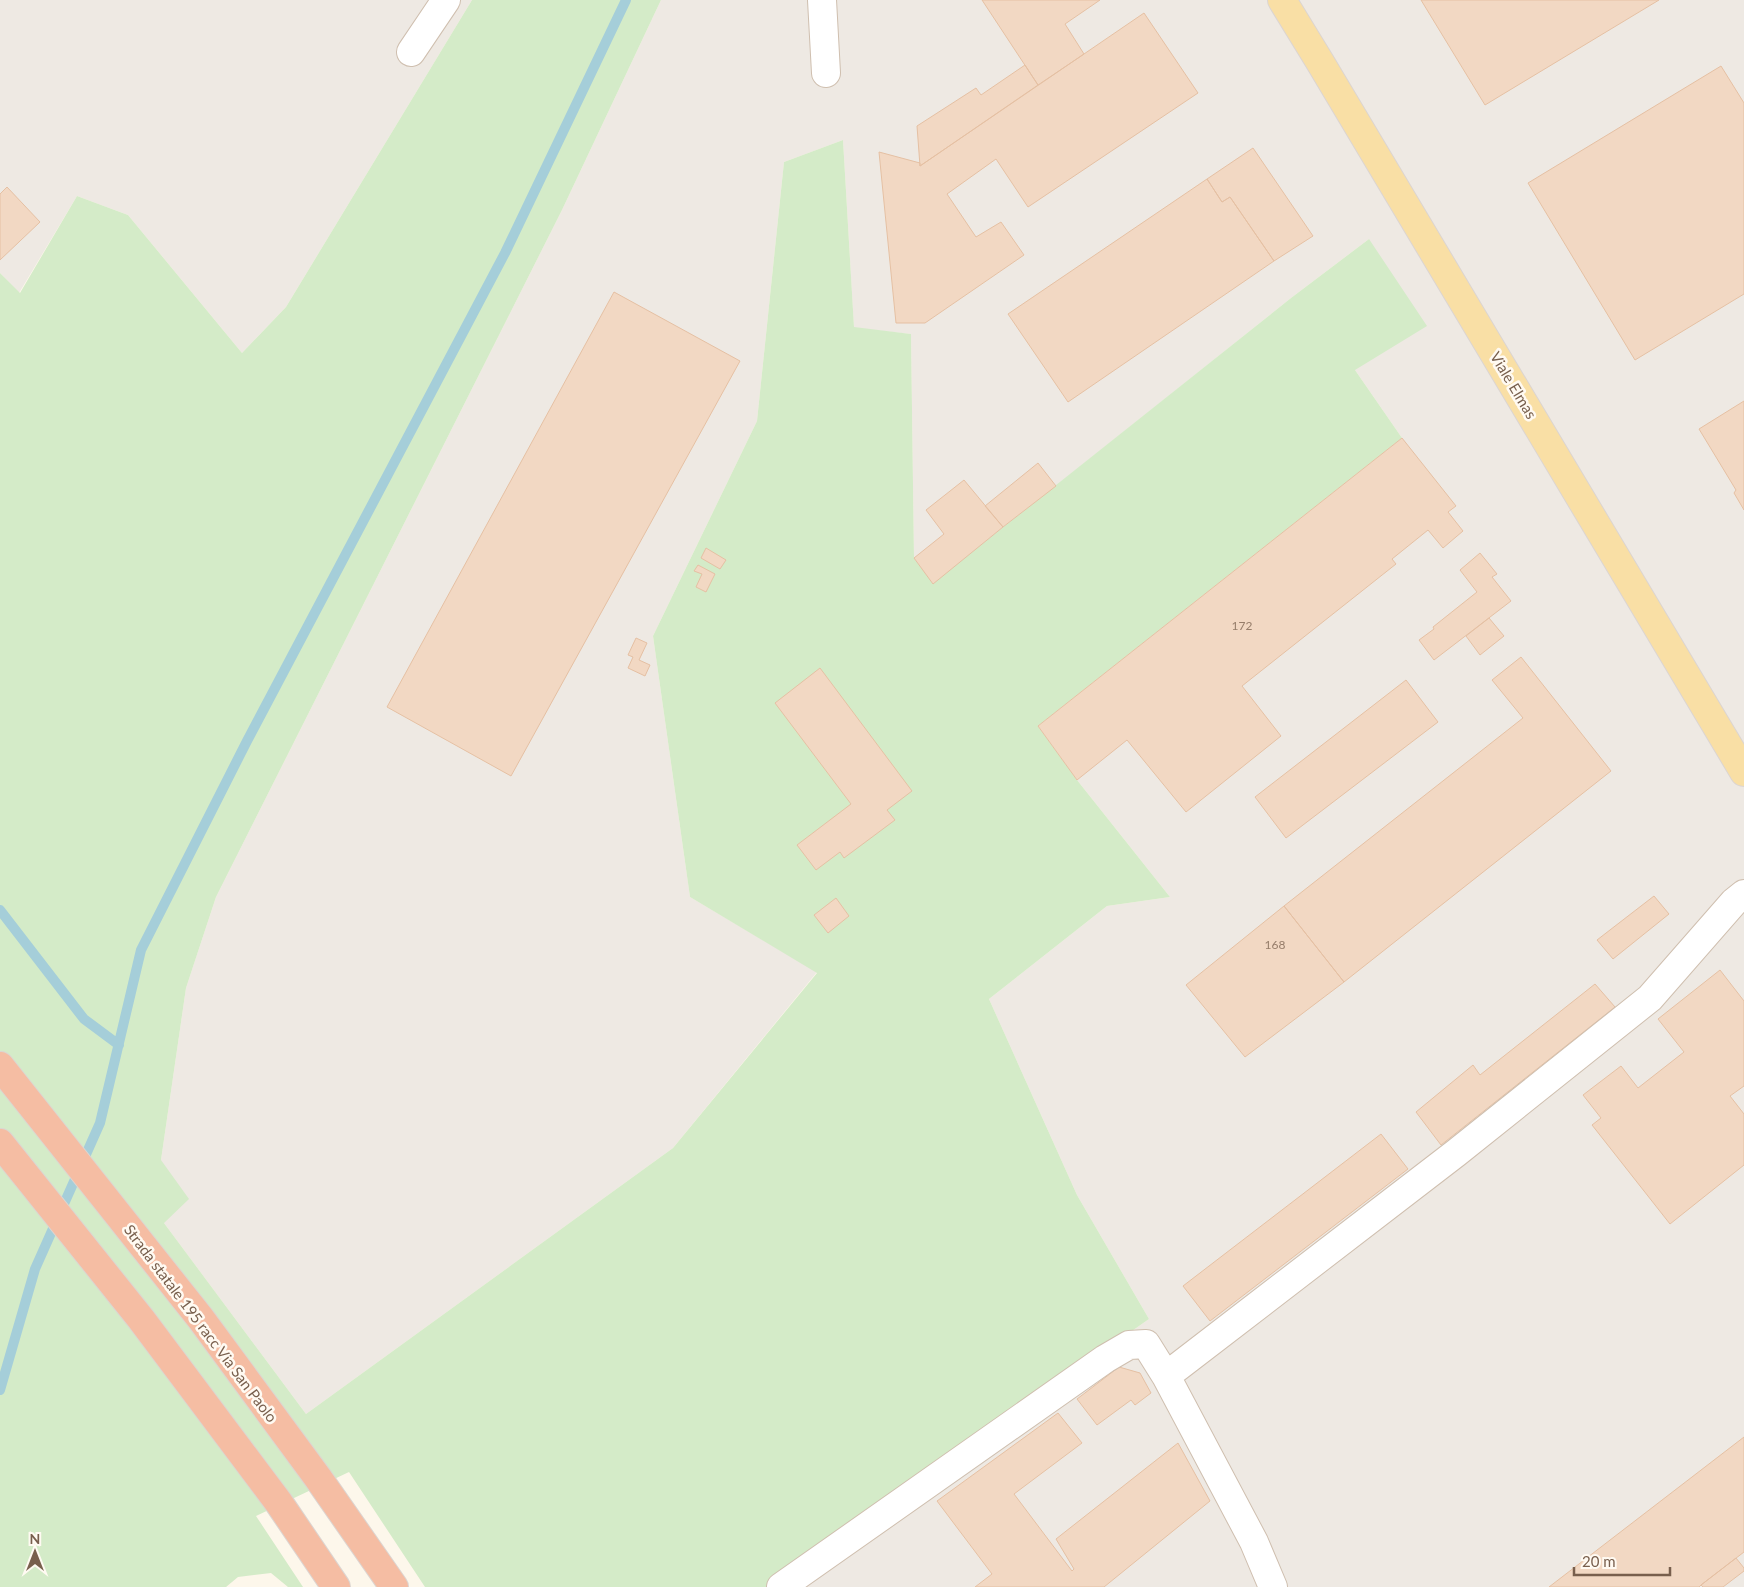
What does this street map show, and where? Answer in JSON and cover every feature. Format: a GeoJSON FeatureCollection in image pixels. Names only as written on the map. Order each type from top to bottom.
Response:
{"type":"FeatureCollection","features":[{"type":"Feature","properties":{"kind":"highway","name":"Strada statale 195 racc Via San Paolo"},"geometry":{"type":"LineString","coordinates":[[0,1066],[201,1319],[318,1478],[394,1587]]}},
{"type":"Feature","properties":{"kind":"highway"},"geometry":{"type":"LineString","coordinates":[[0,1143],[141,1319],[279,1503],[336,1587]]}},
{"type":"Feature","properties":{"kind":"main road","name":"Viale Elmas"},"geometry":{"type":"LineString","coordinates":[[1282,0],[1326,70],[1744,772]]}},
{"type":"Feature","properties":{"kind":"street"},"geometry":{"type":"LineString","coordinates":[[411,52],[446,0]]}},
{"type":"Feature","properties":{"kind":"street"},"geometry":{"type":"LineString","coordinates":[[822,0],[826,73]]}},
{"type":"Feature","properties":{"kind":"street"},"geometry":{"type":"LineString","coordinates":[[1166,1376],[1456,1153],[1650,998],[1734,902],[1744,894]]}},
{"type":"Feature","properties":{"kind":"street"},"geometry":{"type":"LineString","coordinates":[[781,1587],[1105,1359],[1129,1345],[1146,1344],[1166,1376],[1254,1542],[1273,1587]]}},
{"type":"Feature","properties":{"kind":"shaded area"},"geometry":{"type":"Polygon","coordinates":[[[0,0],[472,0],[286,307],[242,353],[128,215],[77,196],[19,293],[0,273],[0,0]]]}},
{"type":"Feature","properties":{"kind":"shaded area"},"geometry":{"type":"Polygon","coordinates":[[[661,0],[1744,0],[1744,1587],[767,1587],[1149,1319],[1077,1195],[989,999],[1107,906],[1170,897],[1077,780],[1038,726],[1402,438],[1355,370],[1369,239],[1291,298],[933,584],[914,558],[911,334],[854,328],[843,140],[784,162],[757,421],[653,636],[690,897],[817,972],[673,1148],[306,1414],[164,1223],[161,1160],[186,988],[216,897],[562,210],[661,0]]]}},
{"type":"Feature","properties":{"kind":"green space"},"geometry":{"type":"Polygon","coordinates":[[[472,0],[661,0],[562,210],[216,897],[186,988],[161,1160],[189,1199],[164,1223],[306,1414],[673,1148],[817,973],[690,897],[653,636],[757,421],[784,162],[843,140],[854,327],[911,334],[914,558],[933,583],[1291,298],[1369,239],[1427,326],[1355,370],[1402,438],[1038,726],[1077,780],[1170,897],[1107,906],[989,999],[1077,1195],[1149,1319],[767,1587],[425,1587],[349,1472],[256,1516],[303,1587],[288,1587],[271,1573],[238,1577],[226,1587],[0,1587],[0,273],[20,293],[77,196],[128,215],[242,353],[286,307],[472,0]]]}},
{"type":"Feature","properties":{"kind":"building"},"geometry":{"type":"Polygon","coordinates":[[[982,0],[1100,0],[1065,24],[1084,54],[1038,85],[982,0]]]}},
{"type":"Feature","properties":{"kind":"building"},"geometry":{"type":"Polygon","coordinates":[[[1421,0],[1659,0],[1485,105],[1421,0]]]}},
{"type":"Feature","properties":{"kind":"building"},"geometry":{"type":"Polygon","coordinates":[[[1144,13],[1198,93],[1028,207],[996,159],[947,194],[976,237],[1001,222],[1024,255],[925,323],[896,323],[879,152],[920,163],[920,166],[1144,13]]]}},
{"type":"Feature","properties":{"kind":"building"},"geometry":{"type":"Polygon","coordinates":[[[1025,65],[1038,85],[920,166],[917,126],[976,88],[981,95],[1025,65]]]}},
{"type":"Feature","properties":{"kind":"building"},"geometry":{"type":"Polygon","coordinates":[[[1721,66],[1744,103],[1744,294],[1635,360],[1528,183],[1721,66]]]}},
{"type":"Feature","properties":{"kind":"building"},"geometry":{"type":"Polygon","coordinates":[[[1253,148],[1313,236],[1274,261],[1230,197],[1222,202],[1207,179],[1253,148]]]}},
{"type":"Feature","properties":{"kind":"building"},"geometry":{"type":"Polygon","coordinates":[[[1207,179],[1222,202],[1230,197],[1274,261],[1068,402],[1008,314],[1207,179]]]}},
{"type":"Feature","properties":{"kind":"building"},"geometry":{"type":"Polygon","coordinates":[[[7,187],[40,222],[0,260],[0,194],[7,187]]]}},
{"type":"Feature","properties":{"kind":"building"},"geometry":{"type":"Polygon","coordinates":[[[614,292],[740,361],[511,776],[387,707],[614,292]]]}},
{"type":"Feature","properties":{"kind":"building"},"geometry":{"type":"Polygon","coordinates":[[[1744,401],[1744,510],[1734,493],[1736,490],[1699,429],[1744,401]]]}},
{"type":"Feature","properties":{"kind":"building"},"geometry":{"type":"Polygon","coordinates":[[[1402,438],[1456,506],[1448,512],[1463,531],[1443,548],[1428,530],[1392,559],[1396,564],[1242,686],[1281,736],[1186,812],[1127,740],[1077,780],[1038,726],[1402,438]]]}},
{"type":"Feature","properties":{"kind":"building"},"geometry":{"type":"Polygon","coordinates":[[[1038,463],[1056,486],[1003,527],[985,506],[1038,463]]]}},
{"type":"Feature","properties":{"kind":"building"},"geometry":{"type":"Polygon","coordinates":[[[964,480],[1003,527],[933,584],[914,558],[944,534],[926,510],[964,480]]]}},
{"type":"Feature","properties":{"kind":"building"},"geometry":{"type":"Polygon","coordinates":[[[706,548],[726,560],[720,569],[701,558],[706,548]]]}},
{"type":"Feature","properties":{"kind":"building"},"geometry":{"type":"Polygon","coordinates":[[[1480,553],[1497,574],[1492,577],[1511,601],[1434,660],[1419,640],[1477,592],[1460,570],[1480,553]]]}},
{"type":"Feature","properties":{"kind":"building"},"geometry":{"type":"Polygon","coordinates":[[[698,565],[715,574],[706,592],[696,587],[702,574],[694,571],[698,565]]]}},
{"type":"Feature","properties":{"kind":"building"},"geometry":{"type":"Polygon","coordinates":[[[1489,618],[1504,636],[1480,655],[1466,636],[1489,618]]]}},
{"type":"Feature","properties":{"kind":"building"},"geometry":{"type":"Polygon","coordinates":[[[636,638],[647,643],[639,660],[650,665],[645,676],[628,668],[633,657],[628,655],[636,638]]]}},
{"type":"Feature","properties":{"kind":"building"},"geometry":{"type":"Polygon","coordinates":[[[1521,657],[1611,771],[1344,982],[1284,906],[1523,718],[1492,680],[1521,657]]]}},
{"type":"Feature","properties":{"kind":"building"},"geometry":{"type":"Polygon","coordinates":[[[820,668],[912,791],[887,810],[895,820],[844,858],[840,852],[816,870],[797,845],[851,804],[775,703],[820,668]]]}},
{"type":"Feature","properties":{"kind":"building"},"geometry":{"type":"Polygon","coordinates":[[[1406,680],[1438,722],[1286,838],[1255,797],[1406,680]]]}},
{"type":"Feature","properties":{"kind":"building"},"geometry":{"type":"Polygon","coordinates":[[[1654,896],[1669,914],[1613,959],[1597,940],[1654,896]]]}},
{"type":"Feature","properties":{"kind":"building"},"geometry":{"type":"Polygon","coordinates":[[[836,898],[849,916],[828,933],[814,915],[836,898]]]}},
{"type":"Feature","properties":{"kind":"building"},"geometry":{"type":"Polygon","coordinates":[[[1284,906],[1344,982],[1245,1057],[1186,985],[1284,906]]]}},
{"type":"Feature","properties":{"kind":"building"},"geometry":{"type":"Polygon","coordinates":[[[1720,970],[1744,1001],[1744,1086],[1730,1096],[1744,1114],[1744,1165],[1670,1224],[1592,1125],[1601,1118],[1583,1095],[1621,1066],[1638,1088],[1684,1052],[1658,1019],[1720,970]]]}},
{"type":"Feature","properties":{"kind":"building"},"geometry":{"type":"Polygon","coordinates":[[[1595,984],[1615,1007],[1441,1145],[1416,1112],[1473,1065],[1480,1075],[1595,984]]]}},
{"type":"Feature","properties":{"kind":"building"},"geometry":{"type":"Polygon","coordinates":[[[1381,1134],[1408,1169],[1210,1321],[1183,1286],[1381,1134]]]}},
{"type":"Feature","properties":{"kind":"building"},"geometry":{"type":"Polygon","coordinates":[[[1119,1367],[1140,1373],[1151,1393],[1135,1405],[1131,1400],[1097,1425],[1077,1399],[1119,1367]]]}},
{"type":"Feature","properties":{"kind":"building"},"geometry":{"type":"Polygon","coordinates":[[[1058,1413],[1082,1443],[1014,1494],[1072,1571],[1074,1569],[1056,1539],[1178,1443],[1210,1501],[1104,1587],[975,1587],[992,1574],[937,1501],[1058,1413]]]}},
{"type":"Feature","properties":{"kind":"building"},"geometry":{"type":"Polygon","coordinates":[[[1744,1437],[1744,1552],[1699,1587],[1549,1587],[1744,1437]]]}},
{"type":"Feature","properties":{"kind":"building"},"geometry":{"type":"Polygon","coordinates":[[[1736,1558],[1744,1568],[1744,1571],[1723,1587],[1703,1587],[1701,1585],[1736,1558]]]}},
{"type":"Feature","properties":{"kind":"waterway"},"geometry":{"type":"LineString","coordinates":[[0,1390],[35,1269],[100,1123],[141,950],[247,741],[505,253],[626,0]]}},
{"type":"Feature","properties":{"kind":"waterway"},"geometry":{"type":"LineString","coordinates":[[0,910],[84,1019],[119,1045]]}}]}
